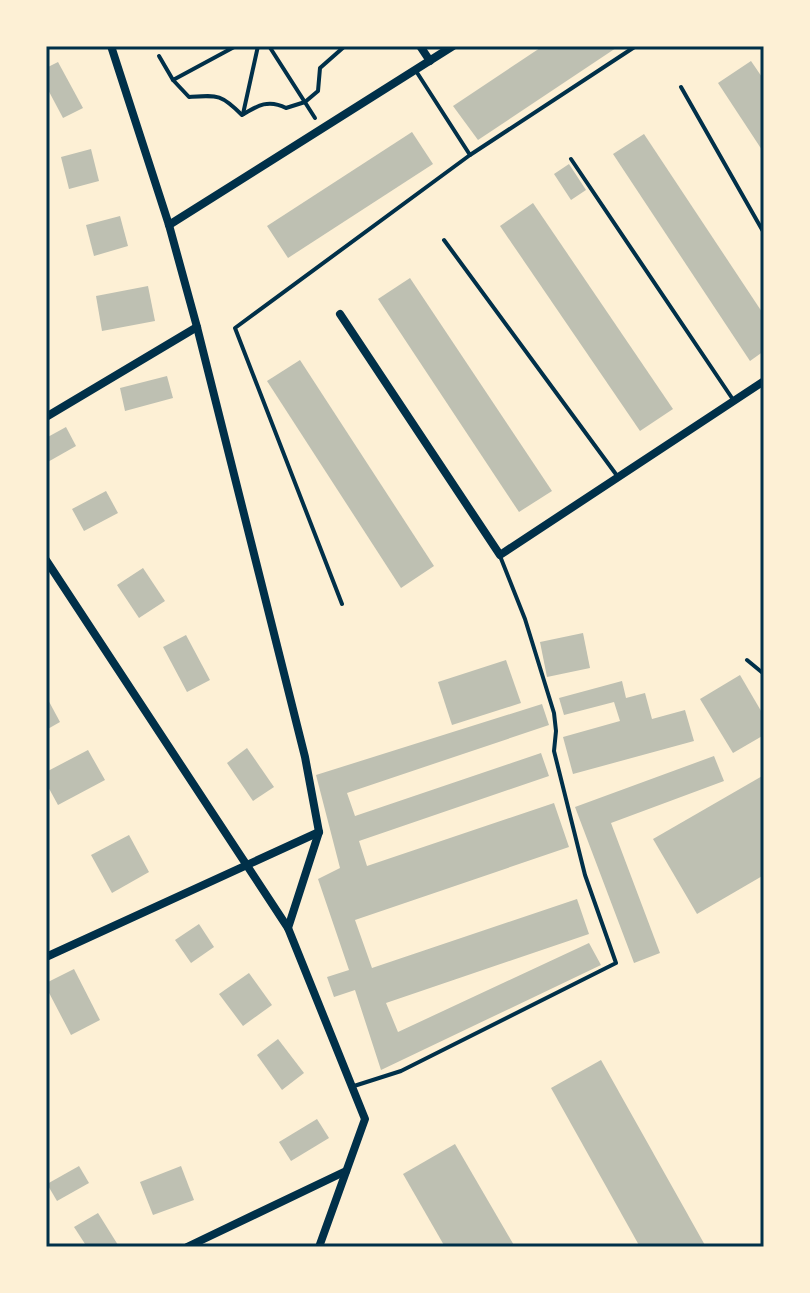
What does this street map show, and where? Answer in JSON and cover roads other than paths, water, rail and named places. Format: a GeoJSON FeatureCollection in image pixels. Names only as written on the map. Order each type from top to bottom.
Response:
{"type":"FeatureCollection","features":[{"type":"Feature","properties":{"kind":"street"},"geometry":{"type":"LineString","coordinates":[[111,46],[169,225],[197,327],[305,757],[319,832],[288,928]]}},
{"type":"Feature","properties":{"kind":"street"},"geometry":{"type":"LineString","coordinates":[[420,46],[430,61]]}},
{"type":"Feature","properties":{"kind":"street"},"geometry":{"type":"LineString","coordinates":[[169,225],[453,46]]}},
{"type":"Feature","properties":{"kind":"street"},"geometry":{"type":"LineString","coordinates":[[340,314],[500,555],[764,381]]}},
{"type":"Feature","properties":{"kind":"street"},"geometry":{"type":"LineString","coordinates":[[46,417],[197,327]]}},
{"type":"Feature","properties":{"kind":"street"},"geometry":{"type":"LineString","coordinates":[[46,560],[288,928],[365,1119],[319,1247]]}},
{"type":"Feature","properties":{"kind":"street"},"geometry":{"type":"LineString","coordinates":[[46,957],[319,832]]}},
{"type":"Feature","properties":{"kind":"street"},"geometry":{"type":"LineString","coordinates":[[187,1247],[346,1171]]}},
{"type":"Feature","properties":{"kind":"lane"},"geometry":{"type":"LineString","coordinates":[[342,604],[235,328],[470,155],[636,46]]}},
{"type":"Feature","properties":{"kind":"lane"},"geometry":{"type":"LineString","coordinates":[[416,71],[470,155]]}},
{"type":"Feature","properties":{"kind":"lane"},"geometry":{"type":"LineString","coordinates":[[681,87],[764,233]]}},
{"type":"Feature","properties":{"kind":"lane"},"geometry":{"type":"LineString","coordinates":[[571,159],[734,401]]}},
{"type":"Feature","properties":{"kind":"lane"},"geometry":{"type":"LineString","coordinates":[[444,240],[618,477]]}},
{"type":"Feature","properties":{"kind":"lane"},"geometry":{"type":"LineString","coordinates":[[352,1087],[401,1071],[616,963],[585,875],[554,751],[554,713],[525,619],[500,555]]}},
{"type":"Feature","properties":{"kind":"lane"},"geometry":{"type":"LineString","coordinates":[[747,660],[764,674]]}}]}
